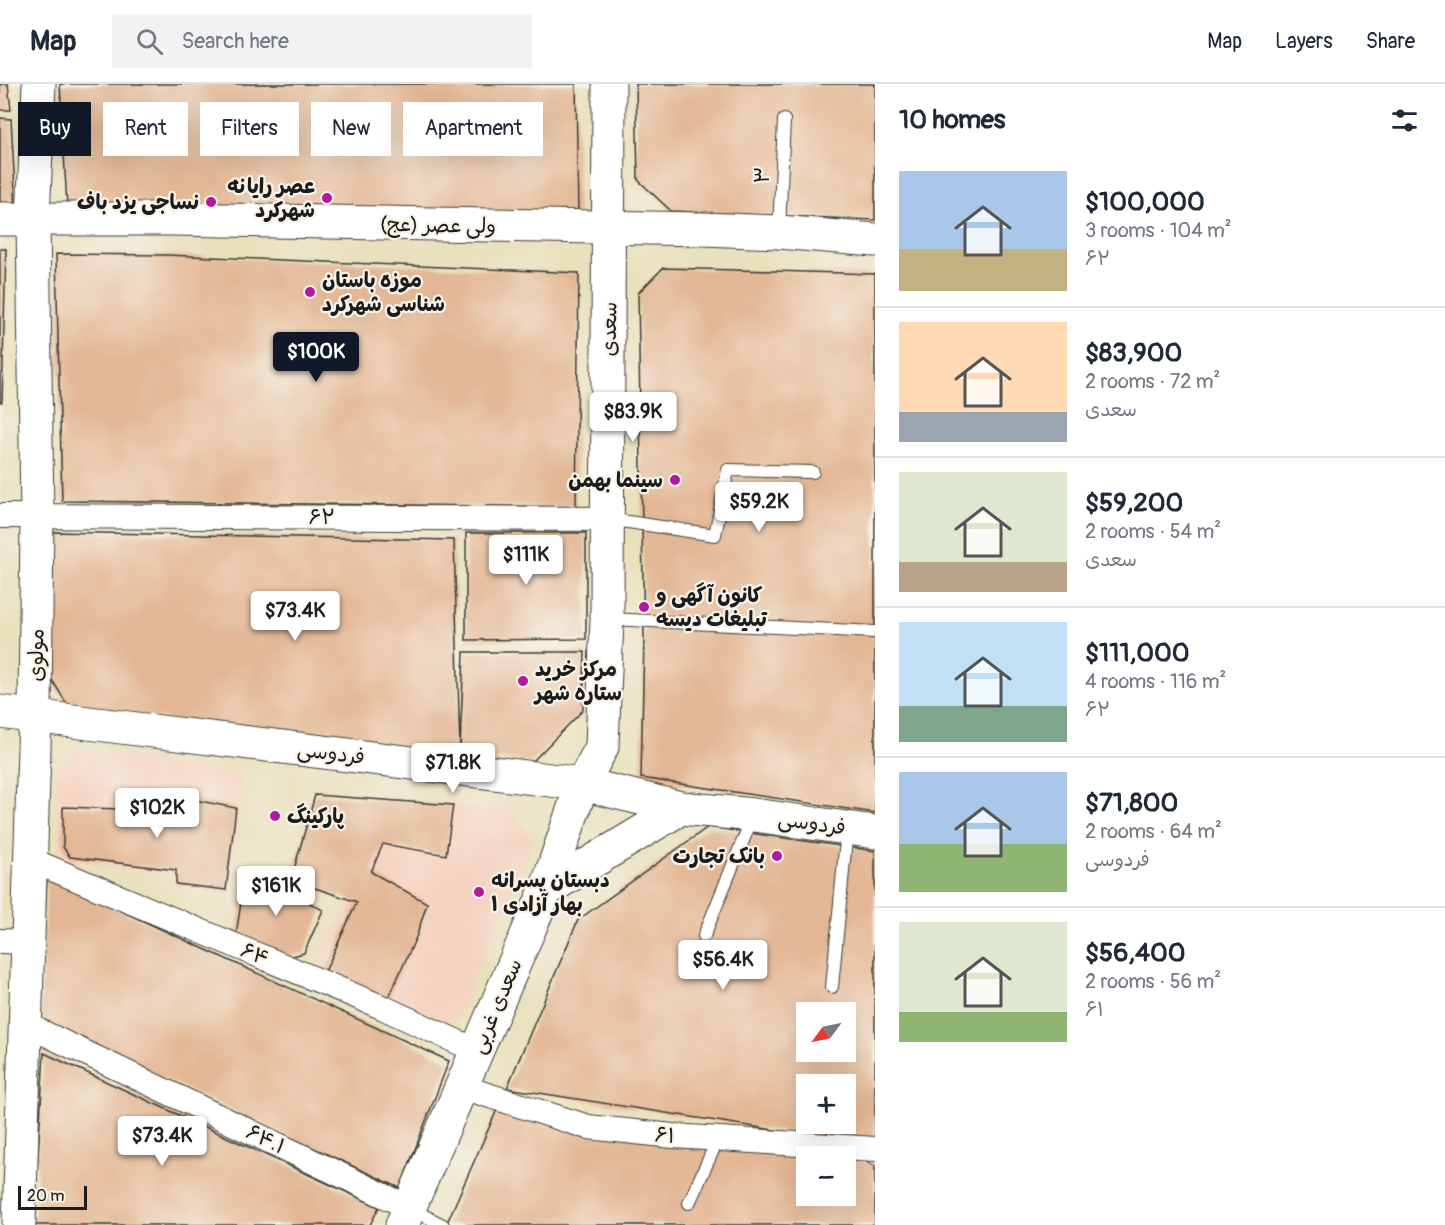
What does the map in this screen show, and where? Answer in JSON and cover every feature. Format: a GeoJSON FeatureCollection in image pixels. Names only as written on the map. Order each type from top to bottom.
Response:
{"type":"FeatureCollection","features":[{"type":"Feature","properties":{"kind":"main road","name":"مولوی"},"geometry":{"type":"LineString","coordinates":[[12,1221],[25,1024],[14,942],[31,860],[35,716],[37,515],[33,218],[39,84]]}},
{"type":"Feature","properties":{"kind":"main road","name":"سعدی"},"geometry":{"type":"LineString","coordinates":[[582,784],[602,747],[607,619],[609,84]]}},
{"type":"Feature","properties":{"kind":"main road","name":"ولی عصر (عج)"},"geometry":{"type":"LineString","coordinates":[[0,219],[174,219],[779,232],[875,240]]}},
{"type":"Feature","properties":{"kind":"main road","name":"فردوسی"},"geometry":{"type":"LineString","coordinates":[[0,711],[582,784],[681,808],[754,815],[861,830]]}},
{"type":"Feature","properties":{"kind":"main road","name":"سعدی غربی"},"geometry":{"type":"LineString","coordinates":[[406,1217],[546,890],[582,784]]}},
{"type":"Feature","properties":{"kind":"main road"},"geometry":{"type":"LineString","coordinates":[[546,890],[681,808]]}},
{"type":"Feature","properties":{"kind":"street","name":"۶۲"},"geometry":{"type":"LineString","coordinates":[[0,516],[606,519]]}},
{"type":"Feature","properties":{"kind":"street","name":"۶۴"},"geometry":{"type":"LineString","coordinates":[[31,860],[384,1008],[477,1051]]}},
{"type":"Feature","properties":{"kind":"street","name":"۶۴.۱"},"geometry":{"type":"LineString","coordinates":[[25,1024],[406,1217]]}},
{"type":"Feature","properties":{"kind":"street","name":"۶۱"},"geometry":{"type":"LineString","coordinates":[[462,1087],[588,1127],[718,1139],[875,1149]]}},
{"type":"Feature","properties":{"kind":"lane","name":"۳"},"geometry":{"type":"LineString","coordinates":[[779,232],[784,120]]}},
{"type":"Feature","properties":{"kind":"lane"},"geometry":{"type":"LineString","coordinates":[[606,519],[715,535],[728,470],[813,472]]}},
{"type":"Feature","properties":{"kind":"lane"},"geometry":{"type":"LineString","coordinates":[[607,619],[875,632]]}},
{"type":"Feature","properties":{"kind":"lane"},"geometry":{"type":"LineString","coordinates":[[704,936],[754,815]]}},
{"type":"Feature","properties":{"kind":"lane"},"geometry":{"type":"LineString","coordinates":[[832,987],[861,830]]}},
{"type":"Feature","properties":{"kind":"lane"},"geometry":{"type":"LineString","coordinates":[[689,1203],[718,1139]]}},
{"type":"Feature","properties":{"kind":"lane"},"geometry":{"type":"LineString","coordinates":[[406,1217],[443,1225]]}},
{"type":"Feature","properties":{"kind":"shaded area"},"geometry":{"type":"Polygon","coordinates":[[[74,749],[243,776],[229,895],[171,888],[171,874],[68,862],[59,851],[56,775],[74,749]]]}},
{"type":"Feature","properties":{"kind":"shaded area"},"geometry":{"type":"Polygon","coordinates":[[[453,805],[515,809],[532,842],[453,1029],[313,968],[383,844],[446,855],[453,805]]]}},
{"type":"Feature","properties":{"kind":"building"},"geometry":{"type":"Polygon","coordinates":[[[0,84],[8,84],[11,110],[0,110],[0,84]]]}},
{"type":"Feature","properties":{"kind":"building"},"geometry":{"type":"Polygon","coordinates":[[[60,84],[576,84],[578,215],[67,206],[64,156],[91,156],[91,102],[61,102],[60,84]]]}},
{"type":"Feature","properties":{"kind":"building"},"geometry":{"type":"Polygon","coordinates":[[[636,84],[875,84],[875,220],[671,211],[638,180],[636,84]]]}},
{"type":"Feature","properties":{"kind":"building"},"geometry":{"type":"Polygon","coordinates":[[[0,118],[11,119],[16,208],[0,208],[0,118]]]}},
{"type":"Feature","properties":{"kind":"building"},"geometry":{"type":"Polygon","coordinates":[[[0,249],[6,249],[2,402],[0,402],[0,249]]]}},
{"type":"Feature","properties":{"kind":"building"},"geometry":{"type":"Polygon","coordinates":[[[56,254],[167,255],[579,273],[576,507],[62,501],[56,254]]]}},
{"type":"Feature","properties":{"kind":"building"},"geometry":{"type":"Polygon","coordinates":[[[663,268],[875,274],[875,813],[641,778],[644,638],[638,293],[663,268]]]}},
{"type":"Feature","properties":{"kind":"building"},"geometry":{"type":"Polygon","coordinates":[[[52,532],[454,540],[460,748],[464,652],[585,652],[583,710],[532,762],[69,707],[50,677],[52,532]]]}},
{"type":"Feature","properties":{"kind":"building"},"geometry":{"type":"Polygon","coordinates":[[[466,533],[586,533],[586,639],[466,640],[466,533]]]}},
{"type":"Feature","properties":{"kind":"building"},"geometry":{"type":"Polygon","coordinates":[[[315,795],[453,805],[446,855],[383,844],[371,872],[427,903],[417,935],[384,1008],[323,976],[357,902],[291,880],[315,795]]]}},
{"type":"Feature","properties":{"kind":"building"},"geometry":{"type":"Polygon","coordinates":[[[180,797],[236,808],[226,890],[176,884],[176,870],[70,857],[63,847],[63,807],[178,811],[180,797]]]}},
{"type":"Feature","properties":{"kind":"building"},"geometry":{"type":"Polygon","coordinates":[[[708,827],[875,851],[875,1146],[799,1134],[856,1134],[856,1074],[796,1074],[796,1134],[507,1088],[578,920],[708,827]]]}},
{"type":"Feature","properties":{"kind":"building"},"geometry":{"type":"Polygon","coordinates":[[[246,871],[273,876],[272,883],[323,910],[304,953],[289,957],[236,935],[246,871]]]}},
{"type":"Feature","properties":{"kind":"building"},"geometry":{"type":"Polygon","coordinates":[[[47,877],[449,1061],[400,1188],[40,1021],[47,877]]]}},
{"type":"Feature","properties":{"kind":"building"},"geometry":{"type":"Polygon","coordinates":[[[44,1053],[379,1207],[370,1225],[34,1225],[44,1053]]]}},
{"type":"Feature","properties":{"kind":"building"},"geometry":{"type":"Polygon","coordinates":[[[499,1105],[796,1154],[796,1206],[856,1206],[856,1156],[875,1166],[875,1225],[446,1225],[499,1105]]]}},
{"type":"Feature","properties":{"kind":"place","name":"عصر رایانه شهرکرد"},"geometry":{"type":"Point","coordinates":[327,198]}},
{"type":"Feature","properties":{"kind":"place","name":"نساجی یزد باف"},"geometry":{"type":"Point","coordinates":[211,202]}},
{"type":"Feature","properties":{"kind":"place","name":"موزه باستان شناسی شهرکرد"},"geometry":{"type":"Point","coordinates":[310,292]}},
{"type":"Feature","properties":{"kind":"place","name":"سینما بهمن"},"geometry":{"type":"Point","coordinates":[675,480]}},
{"type":"Feature","properties":{"kind":"place","name":"کانون آگهی و تبلیغات دیسه"},"geometry":{"type":"Point","coordinates":[644,607]}},
{"type":"Feature","properties":{"kind":"place","name":"مرکز خرید ستاره شهر"},"geometry":{"type":"Point","coordinates":[523,681]}},
{"type":"Feature","properties":{"kind":"place","name":"پارکینگ"},"geometry":{"type":"Point","coordinates":[275,816]}},
{"type":"Feature","properties":{"kind":"place","name":"بانک تجارت"},"geometry":{"type":"Point","coordinates":[777,856]}},
{"type":"Feature","properties":{"kind":"place","name":"دبستان پسرانه بهار آزادی ۱"},"geometry":{"type":"Point","coordinates":[479,892]}}]}
